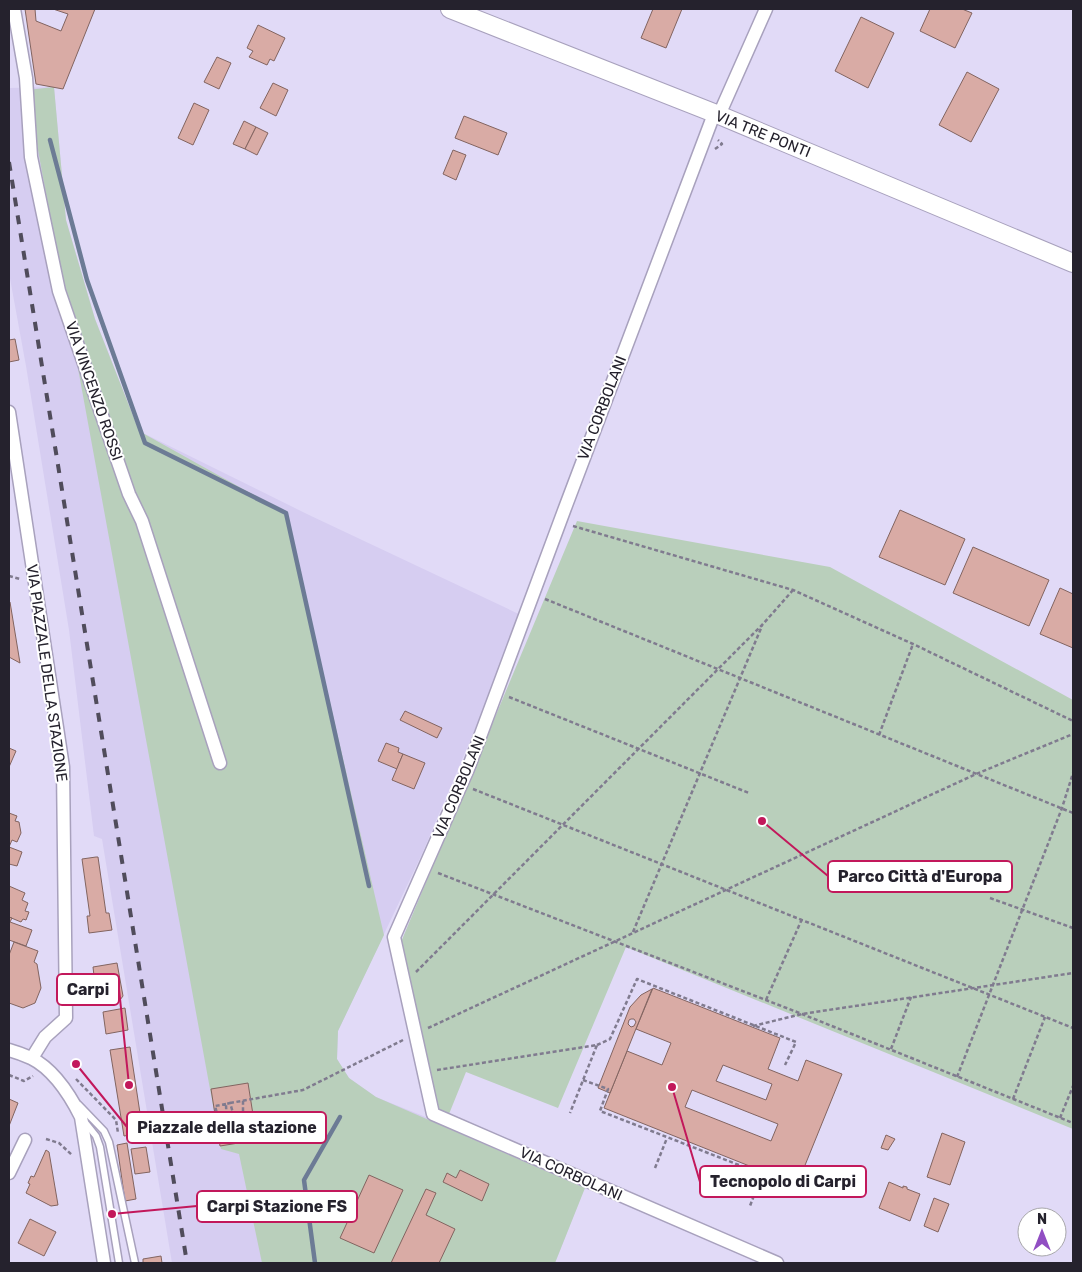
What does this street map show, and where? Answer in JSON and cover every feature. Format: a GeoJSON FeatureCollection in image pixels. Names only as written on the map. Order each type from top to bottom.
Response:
{"type":"FeatureCollection","features":[{"type":"Feature","properties":{"kind":"street","name":"VIA VINCENZO ROSSI"},"geometry":{"type":"LineString","coordinates":[[14,9],[26,78],[31,157],[59,291],[129,494],[142,522],[220,763]]}},
{"type":"Feature","properties":{"kind":"street","name":"VIA TRE PONTI"},"geometry":{"type":"LineString","coordinates":[[450,9],[716,114],[1073,263]]}},
{"type":"Feature","properties":{"kind":"street","name":"VIA CORBOLANI"},"geometry":{"type":"LineString","coordinates":[[766,9],[716,114],[564,508],[468,769],[394,937],[433,1114],[777,1263]]}},
{"type":"Feature","properties":{"kind":"street","name":"VIA PIAZZALE DELLA STAZIONE"},"geometry":{"type":"LineString","coordinates":[[9,412],[63,766],[66,1018],[45,1037],[32,1058]]}},
{"type":"Feature","properties":{"kind":"street"},"geometry":{"type":"LineString","coordinates":[[9,1050],[32,1058],[47,1070],[71,1098],[81,1116],[104,1263]]}},
{"type":"Feature","properties":{"kind":"street"},"geometry":{"type":"LineString","coordinates":[[9,1173],[24,1140]]}},
{"type":"Feature","properties":{"kind":"lane"},"geometry":{"type":"LineString","coordinates":[[71,1098],[104,1130],[109,1142],[135,1263]]}},
{"type":"Feature","properties":{"kind":"lane"},"geometry":{"type":"LineString","coordinates":[[81,1116],[96,1136],[100,1147],[119,1263]]}},
{"type":"Feature","properties":{"kind":"path"},"geometry":{"type":"LineString","coordinates":[[573,526],[793,590],[913,644],[1073,721]]}},
{"type":"Feature","properties":{"kind":"path"},"geometry":{"type":"LineString","coordinates":[[404,984],[763,624],[793,590]]}},
{"type":"Feature","properties":{"kind":"path"},"geometry":{"type":"LineString","coordinates":[[545,600],[1073,812]]}},
{"type":"Feature","properties":{"kind":"path"},"geometry":{"type":"LineString","coordinates":[[632,933],[763,624]]}},
{"type":"Feature","properties":{"kind":"path"},"geometry":{"type":"LineString","coordinates":[[879,735],[913,644]]}},
{"type":"Feature","properties":{"kind":"path"},"geometry":{"type":"LineString","coordinates":[[509,697],[749,793]]}},
{"type":"Feature","properties":{"kind":"path"},"geometry":{"type":"LineString","coordinates":[[226,1104],[228,1131],[222,1132],[216,1106],[243,1100],[303,1090],[415,1034],[725,890],[976,774],[1073,734]]}},
{"type":"Feature","properties":{"kind":"path"},"geometry":{"type":"LineString","coordinates":[[957,1077],[1062,808],[1073,773]]}},
{"type":"Feature","properties":{"kind":"path"},"geometry":{"type":"LineString","coordinates":[[472,788],[1073,1028]]}},
{"type":"Feature","properties":{"kind":"path"},"geometry":{"type":"LineString","coordinates":[[434,872],[802,1014],[1073,1123]]}},
{"type":"Feature","properties":{"kind":"path"},"geometry":{"type":"LineString","coordinates":[[990,898],[1073,928]]}},
{"type":"Feature","properties":{"kind":"path"},"geometry":{"type":"LineString","coordinates":[[766,1000],[802,919]]}},
{"type":"Feature","properties":{"kind":"path"},"geometry":{"type":"LineString","coordinates":[[754,1026],[802,1014],[1073,973]]}},
{"type":"Feature","properties":{"kind":"path"},"geometry":{"type":"LineString","coordinates":[[424,1072],[597,1045],[610,1038],[637,979],[796,1042],[785,1066]]}},
{"type":"Feature","properties":{"kind":"path"},"geometry":{"type":"LineString","coordinates":[[891,1049],[911,997]]}},
{"type":"Feature","properties":{"kind":"path"},"geometry":{"type":"LineString","coordinates":[[1013,1100],[1045,1016]]}},
{"type":"Feature","properties":{"kind":"path"},"geometry":{"type":"LineString","coordinates":[[570,1113],[597,1045]]}},
{"type":"Feature","properties":{"kind":"path"},"geometry":{"type":"LineString","coordinates":[[9,1074],[24,1080],[47,1070]]}},
{"type":"Feature","properties":{"kind":"path"},"geometry":{"type":"LineString","coordinates":[[583,1080],[608,1088],[600,1110],[762,1174],[750,1206]]}},
{"type":"Feature","properties":{"kind":"path"},"geometry":{"type":"LineString","coordinates":[[1060,1118],[1073,1086]]}},
{"type":"Feature","properties":{"kind":"path"},"geometry":{"type":"LineString","coordinates":[[230,1103],[238,1129],[243,1128],[243,1100]]}},
{"type":"Feature","properties":{"kind":"path"},"geometry":{"type":"LineString","coordinates":[[654,1168],[667,1138]]}},
{"type":"Feature","properties":{"kind":"path"},"geometry":{"type":"LineString","coordinates":[[46,1139],[59,1143],[72,1155]]}},
{"type":"Feature","properties":{"kind":"shaded area"},"geometry":{"type":"Polygon","coordinates":[[[54,87],[66,220],[95,319],[139,431],[309,515],[523,616],[422,854],[338,1031],[337,1059],[349,1078],[376,1097],[587,1182],[555,1263],[172,1263],[102,839],[94,836],[69,630],[9,273],[9,88],[54,87]]]}},
{"type":"Feature","properties":{"kind":"green space"},"geometry":{"type":"Polygon","coordinates":[[[54,87],[66,220],[95,319],[139,431],[286,513],[384,935],[338,1031],[337,1059],[349,1078],[376,1097],[585,1188],[555,1263],[262,1263],[239,1154],[221,1149],[27,90],[54,87]]]}},
{"type":"Feature","properties":{"kind":"green space"},"geometry":{"type":"Polygon","coordinates":[[[577,521],[830,567],[1073,700],[1073,1129],[626,947],[558,1108],[466,1072],[449,1114],[435,1108],[401,942],[577,521]]]}},
{"type":"Feature","properties":{"kind":"building"},"geometry":{"type":"Polygon","coordinates":[[[25,9],[35,9],[36,21],[61,31],[68,14],[53,9],[95,9],[63,89],[36,84],[25,9]]]}},
{"type":"Feature","properties":{"kind":"building"},"geometry":{"type":"Polygon","coordinates":[[[653,9],[682,9],[666,48],[641,38],[653,9]]]}},
{"type":"Feature","properties":{"kind":"building"},"geometry":{"type":"Polygon","coordinates":[[[930,9],[962,9],[972,13],[955,48],[920,31],[930,9]]]}},
{"type":"Feature","properties":{"kind":"building"},"geometry":{"type":"Polygon","coordinates":[[[861,17],[894,33],[868,88],[835,71],[861,17]]]}},
{"type":"Feature","properties":{"kind":"building"},"geometry":{"type":"Polygon","coordinates":[[[258,25],[285,38],[274,61],[270,59],[267,65],[249,57],[253,51],[247,48],[258,25]]]}},
{"type":"Feature","properties":{"kind":"building"},"geometry":{"type":"Polygon","coordinates":[[[217,57],[231,63],[219,89],[204,82],[217,57]]]}},
{"type":"Feature","properties":{"kind":"building"},"geometry":{"type":"Polygon","coordinates":[[[967,72],[999,89],[971,142],[939,125],[967,72]]]}},
{"type":"Feature","properties":{"kind":"building"},"geometry":{"type":"Polygon","coordinates":[[[273,83],[288,90],[276,116],[260,108],[273,83]]]}},
{"type":"Feature","properties":{"kind":"building"},"geometry":{"type":"Polygon","coordinates":[[[194,103],[209,110],[193,145],[178,138],[194,103]]]}},
{"type":"Feature","properties":{"kind":"building"},"geometry":{"type":"Polygon","coordinates":[[[464,116],[507,133],[498,155],[455,138],[464,116]]]}},
{"type":"Feature","properties":{"kind":"building"},"geometry":{"type":"Polygon","coordinates":[[[244,121],[256,127],[245,149],[233,144],[244,121]]]}},
{"type":"Feature","properties":{"kind":"building"},"geometry":{"type":"Polygon","coordinates":[[[256,127],[268,133],[257,155],[245,149],[256,127]]]}},
{"type":"Feature","properties":{"kind":"building"},"geometry":{"type":"Polygon","coordinates":[[[453,150],[466,155],[456,180],[443,174],[453,150]]]}},
{"type":"Feature","properties":{"kind":"building"},"geometry":{"type":"Polygon","coordinates":[[[15,339],[19,360],[9,362],[9,340],[15,339]]]}},
{"type":"Feature","properties":{"kind":"building"},"geometry":{"type":"Polygon","coordinates":[[[900,510],[965,539],[945,585],[879,557],[900,510]]]}},
{"type":"Feature","properties":{"kind":"building"},"geometry":{"type":"Polygon","coordinates":[[[973,547],[1049,580],[1029,626],[953,593],[973,547]]]}},
{"type":"Feature","properties":{"kind":"building"},"geometry":{"type":"Polygon","coordinates":[[[1060,588],[1073,594],[1073,648],[1040,634],[1060,588]]]}},
{"type":"Feature","properties":{"kind":"building"},"geometry":{"type":"Polygon","coordinates":[[[10,602],[20,663],[9,657],[10,602]]]}},
{"type":"Feature","properties":{"kind":"building"},"geometry":{"type":"Polygon","coordinates":[[[405,711],[442,728],[437,738],[400,720],[405,711]]]}},
{"type":"Feature","properties":{"kind":"building"},"geometry":{"type":"Polygon","coordinates":[[[386,743],[399,748],[398,752],[403,754],[397,769],[378,761],[386,743]]]}},
{"type":"Feature","properties":{"kind":"building"},"geometry":{"type":"Polygon","coordinates":[[[9,748],[16,751],[9,767],[9,748]]]}},
{"type":"Feature","properties":{"kind":"building"},"geometry":{"type":"Polygon","coordinates":[[[403,754],[425,763],[414,789],[392,780],[403,754]]]}},
{"type":"Feature","properties":{"kind":"building"},"geometry":{"type":"Polygon","coordinates":[[[9,813],[17,816],[15,821],[19,822],[21,833],[17,842],[12,840],[9,847],[9,813]]]}},
{"type":"Feature","properties":{"kind":"building"},"geometry":{"type":"Polygon","coordinates":[[[9,847],[22,852],[17,866],[9,864],[9,847]]]}},
{"type":"Feature","properties":{"kind":"building"},"geometry":{"type":"Polygon","coordinates":[[[98,857],[106,913],[109,913],[112,930],[89,933],[87,916],[90,916],[82,859],[98,857]]]}},
{"type":"Feature","properties":{"kind":"building"},"geometry":{"type":"Polygon","coordinates":[[[9,886],[25,893],[22,900],[28,903],[25,911],[29,912],[26,920],[23,919],[21,922],[9,917],[9,886]]]}},
{"type":"Feature","properties":{"kind":"building"},"geometry":{"type":"Polygon","coordinates":[[[9,917],[12,918],[10,922],[32,930],[26,946],[9,940],[9,917]]]}},
{"type":"Feature","properties":{"kind":"building"},"geometry":{"type":"Polygon","coordinates":[[[14,942],[38,951],[34,962],[37,964],[41,988],[35,1003],[23,1008],[9,1003],[9,955],[14,942]]]}},
{"type":"Feature","properties":{"kind":"building"},"geometry":{"type":"Polygon","coordinates":[[[117,963],[123,996],[120,1000],[114,1001],[111,998],[111,991],[96,993],[93,967],[117,963]]]}},
{"type":"Feature","properties":{"kind":"building"},"geometry":{"type":"Polygon","coordinates":[[[653,988],[780,1038],[768,1069],[798,1081],[806,1060],[842,1074],[797,1185],[604,1108],[627,1051],[662,1065],[671,1043],[636,1029],[653,988]],[[723,1065],[716,1081],[766,1100],[772,1084],[723,1065]],[[692,1090],[685,1107],[771,1141],[778,1124],[692,1090]]]}},
{"type":"Feature","properties":{"kind":"building"},"geometry":{"type":"Polygon","coordinates":[[[652,989],[610,1093],[598,1088],[630,1007],[641,995],[652,989]],[[634,1019],[629,1020],[628,1024],[631,1027],[636,1022],[634,1019]]]}},
{"type":"Feature","properties":{"kind":"building"},"geometry":{"type":"Polygon","coordinates":[[[125,1008],[128,1030],[106,1034],[103,1012],[125,1008]]]}},
{"type":"Feature","properties":{"kind":"building"},"geometry":{"type":"Polygon","coordinates":[[[130,1047],[143,1133],[124,1136],[110,1050],[130,1047]]]}},
{"type":"Feature","properties":{"kind":"building"},"geometry":{"type":"Polygon","coordinates":[[[248,1083],[257,1140],[220,1146],[211,1089],[248,1083]]]}},
{"type":"Feature","properties":{"kind":"building"},"geometry":{"type":"Polygon","coordinates":[[[9,1099],[18,1103],[9,1126],[9,1099]]]}},
{"type":"Feature","properties":{"kind":"building"},"geometry":{"type":"Polygon","coordinates":[[[942,1133],[965,1142],[950,1185],[927,1177],[942,1133]]]}},
{"type":"Feature","properties":{"kind":"building"},"geometry":{"type":"Polygon","coordinates":[[[886,1135],[895,1139],[888,1150],[881,1148],[886,1135]]]}},
{"type":"Feature","properties":{"kind":"building"},"geometry":{"type":"Polygon","coordinates":[[[127,1143],[136,1199],[125,1201],[117,1145],[127,1143]]]}},
{"type":"Feature","properties":{"kind":"building"},"geometry":{"type":"Polygon","coordinates":[[[146,1147],[150,1172],[135,1174],[131,1149],[146,1147]]]}},
{"type":"Feature","properties":{"kind":"building"},"geometry":{"type":"Polygon","coordinates":[[[46,1150],[49,1152],[58,1205],[51,1206],[26,1193],[31,1176],[34,1177],[46,1150]]]}},
{"type":"Feature","properties":{"kind":"building"},"geometry":{"type":"Polygon","coordinates":[[[460,1170],[489,1184],[482,1201],[443,1182],[447,1173],[456,1178],[460,1170]]]}},
{"type":"Feature","properties":{"kind":"building"},"geometry":{"type":"Polygon","coordinates":[[[369,1175],[403,1190],[374,1253],[340,1238],[369,1175]]]}},
{"type":"Feature","properties":{"kind":"building"},"geometry":{"type":"Polygon","coordinates":[[[889,1182],[903,1188],[903,1186],[907,1187],[907,1189],[920,1194],[910,1221],[879,1208],[889,1182]]]}},
{"type":"Feature","properties":{"kind":"building"},"geometry":{"type":"Polygon","coordinates":[[[426,1189],[436,1193],[426,1215],[455,1229],[439,1263],[391,1263],[426,1189]]]}},
{"type":"Feature","properties":{"kind":"building"},"geometry":{"type":"Polygon","coordinates":[[[934,1198],[949,1204],[938,1232],[924,1226],[934,1198]]]}},
{"type":"Feature","properties":{"kind":"building"},"geometry":{"type":"Polygon","coordinates":[[[30,1219],[56,1232],[44,1256],[18,1243],[30,1219]]]}},
{"type":"Feature","properties":{"kind":"building"},"geometry":{"type":"Polygon","coordinates":[[[161,1256],[162,1263],[143,1263],[143,1259],[161,1256]]]}},
{"type":"Feature","properties":{"kind":"waterway"},"geometry":{"type":"LineString","coordinates":[[50,140],[87,280],[145,443],[286,513],[369,886]]}},
{"type":"Feature","properties":{"kind":"waterway"},"geometry":{"type":"LineString","coordinates":[[315,1263],[304,1180],[340,1117]]}},
{"type":"Feature","properties":{"kind":"railway"},"geometry":{"type":"LineString","coordinates":[[9,162],[187,1263]]}},
{"type":"Feature","properties":{"kind":"place","name":"Parco Città d'Europa"},"geometry":{"type":"Point","coordinates":[762,821]}},
{"type":"Feature","properties":{"kind":"place","name":"Piazzale della stazione"},"geometry":{"type":"Point","coordinates":[76,1064]}},
{"type":"Feature","properties":{"kind":"place","name":"Carpi"},"geometry":{"type":"Point","coordinates":[129,1085]}},
{"type":"Feature","properties":{"kind":"place","name":"Tecnopolo di Carpi"},"geometry":{"type":"Point","coordinates":[672,1087]}},
{"type":"Feature","properties":{"kind":"place","name":"Carpi Stazione FS"},"geometry":{"type":"Point","coordinates":[112,1214]}}]}
